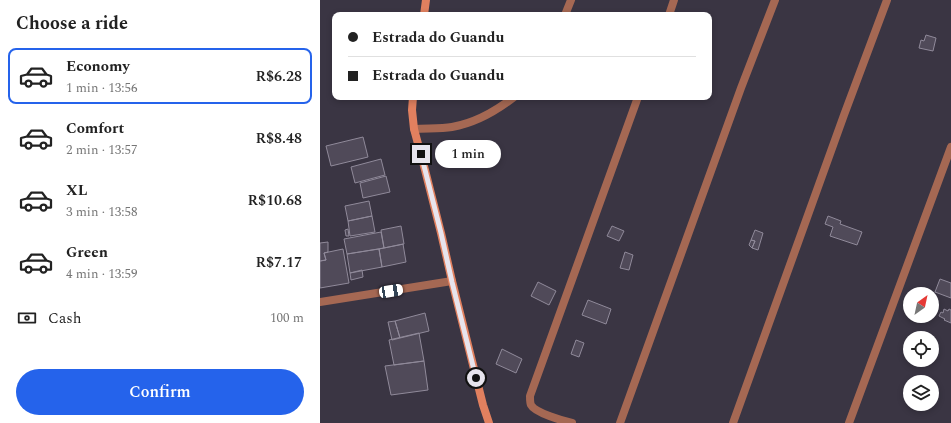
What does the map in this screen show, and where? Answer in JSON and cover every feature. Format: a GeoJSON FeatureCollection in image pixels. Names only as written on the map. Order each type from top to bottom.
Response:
{"type":"FeatureCollection","features":[{"type":"Feature","properties":{"kind":"street"},"geometry":{"type":"LineString","coordinates":[[424,12],[426,0]]}},
{"type":"Feature","properties":{"kind":"street"},"geometry":{"type":"LineString","coordinates":[[566,12],[571,0]]}},
{"type":"Feature","properties":{"kind":"street"},"geometry":{"type":"LineString","coordinates":[[670,12],[674,0]]}},
{"type":"Feature","properties":{"kind":"street"},"geometry":{"type":"LineString","coordinates":[[620,423],[741,88],[775,0]]}},
{"type":"Feature","properties":{"kind":"street"},"geometry":{"type":"LineString","coordinates":[[733,423],[887,0]]}},
{"type":"Feature","properties":{"kind":"street"},"geometry":{"type":"LineString","coordinates":[[413,100],[414,129],[483,405],[489,423]]}},
{"type":"Feature","properties":{"kind":"street"},"geometry":{"type":"LineString","coordinates":[[414,129],[451,127],[469,123],[502,106],[510,100]]}},
{"type":"Feature","properties":{"kind":"street"},"geometry":{"type":"LineString","coordinates":[[572,423],[540,412],[531,405],[530,396],[637,100]]}},
{"type":"Feature","properties":{"kind":"street"},"geometry":{"type":"LineString","coordinates":[[849,423],[951,147]]}},
{"type":"Feature","properties":{"kind":"street"},"geometry":{"type":"LineString","coordinates":[[320,302],[452,282]]}},
{"type":"Feature","properties":{"kind":"building"},"geometry":{"type":"Polygon","coordinates":[[[926,35],[936,38],[933,51],[919,48],[921,40],[924,41],[926,35]]]}},
{"type":"Feature","properties":{"kind":"building"},"geometry":{"type":"Polygon","coordinates":[[[363,137],[368,157],[331,166],[326,146],[363,137]]]}},
{"type":"Feature","properties":{"kind":"building"},"geometry":{"type":"Polygon","coordinates":[[[381,159],[385,175],[355,183],[351,167],[381,159]]]}},
{"type":"Feature","properties":{"kind":"building"},"geometry":{"type":"Polygon","coordinates":[[[386,176],[390,192],[363,198],[360,183],[386,176]]]}},
{"type":"Feature","properties":{"kind":"building"},"geometry":{"type":"Polygon","coordinates":[[[369,201],[372,216],[348,221],[345,206],[369,201]]]}},
{"type":"Feature","properties":{"kind":"building"},"geometry":{"type":"Polygon","coordinates":[[[372,216],[375,232],[350,236],[348,221],[372,216]]]}},
{"type":"Feature","properties":{"kind":"building"},"geometry":{"type":"Polygon","coordinates":[[[828,216],[841,221],[840,224],[862,232],[857,245],[830,236],[833,227],[825,224],[828,216]]]}},
{"type":"Feature","properties":{"kind":"building"},"geometry":{"type":"Polygon","coordinates":[[[401,226],[404,244],[384,248],[381,230],[401,226]]]}},
{"type":"Feature","properties":{"kind":"building"},"geometry":{"type":"Polygon","coordinates":[[[612,226],[624,231],[619,241],[607,236],[612,226]]]}},
{"type":"Feature","properties":{"kind":"building"},"geometry":{"type":"Polygon","coordinates":[[[348,229],[349,236],[346,236],[345,230],[348,229]]]}},
{"type":"Feature","properties":{"kind":"building"},"geometry":{"type":"Polygon","coordinates":[[[755,230],[763,233],[758,250],[752,248],[755,241],[751,240],[755,230]]]}},
{"type":"Feature","properties":{"kind":"building"},"geometry":{"type":"Polygon","coordinates":[[[381,232],[384,248],[347,254],[344,239],[381,232]]]}},
{"type":"Feature","properties":{"kind":"building"},"geometry":{"type":"Polygon","coordinates":[[[751,240],[755,241],[752,248],[749,245],[751,240]]]}},
{"type":"Feature","properties":{"kind":"building"},"geometry":{"type":"Polygon","coordinates":[[[328,242],[328,252],[324,253],[326,260],[320,261],[320,243],[328,242]]]}},
{"type":"Feature","properties":{"kind":"building"},"geometry":{"type":"Polygon","coordinates":[[[403,244],[406,262],[382,267],[379,249],[403,244]]]}},
{"type":"Feature","properties":{"kind":"building"},"geometry":{"type":"Polygon","coordinates":[[[343,249],[349,283],[320,288],[320,261],[326,260],[324,253],[343,249]]]}},
{"type":"Feature","properties":{"kind":"building"},"geometry":{"type":"Polygon","coordinates":[[[379,249],[382,267],[350,273],[347,254],[379,249]]]}},
{"type":"Feature","properties":{"kind":"building"},"geometry":{"type":"Polygon","coordinates":[[[625,252],[633,255],[629,270],[620,268],[625,252]]]}},
{"type":"Feature","properties":{"kind":"building"},"geometry":{"type":"Polygon","coordinates":[[[362,270],[363,277],[351,280],[350,273],[362,270]]]}},
{"type":"Feature","properties":{"kind":"building"},"geometry":{"type":"Polygon","coordinates":[[[940,279],[951,283],[951,298],[939,294],[939,287],[937,287],[940,279]]]}},
{"type":"Feature","properties":{"kind":"building"},"geometry":{"type":"Polygon","coordinates":[[[538,282],[556,291],[549,305],[531,296],[538,282]]]}},
{"type":"Feature","properties":{"kind":"building"},"geometry":{"type":"Polygon","coordinates":[[[588,300],[611,309],[606,324],[582,315],[588,300]]]}},
{"type":"Feature","properties":{"kind":"building"},"geometry":{"type":"Polygon","coordinates":[[[944,309],[948,311],[949,309],[951,310],[951,323],[939,316],[941,312],[943,313],[944,309]]]}},
{"type":"Feature","properties":{"kind":"building"},"geometry":{"type":"Polygon","coordinates":[[[425,313],[429,331],[400,338],[395,321],[425,313]]]}},
{"type":"Feature","properties":{"kind":"building"},"geometry":{"type":"Polygon","coordinates":[[[395,321],[400,338],[392,340],[388,322],[395,321]]]}},
{"type":"Feature","properties":{"kind":"building"},"geometry":{"type":"Polygon","coordinates":[[[419,333],[424,361],[394,365],[389,340],[419,333]]]}},
{"type":"Feature","properties":{"kind":"building"},"geometry":{"type":"Polygon","coordinates":[[[576,340],[584,343],[579,357],[571,354],[576,340]]]}},
{"type":"Feature","properties":{"kind":"building"},"geometry":{"type":"Polygon","coordinates":[[[502,349],[522,359],[516,373],[496,364],[502,349]]]}},
{"type":"Feature","properties":{"kind":"building"},"geometry":{"type":"Polygon","coordinates":[[[424,361],[428,390],[391,395],[385,366],[424,361]]]}},
{"type":"Feature","properties":{"kind":"route"},"geometry":{"type":"LineString","coordinates":[[421,154],[476,378]]}}]}
